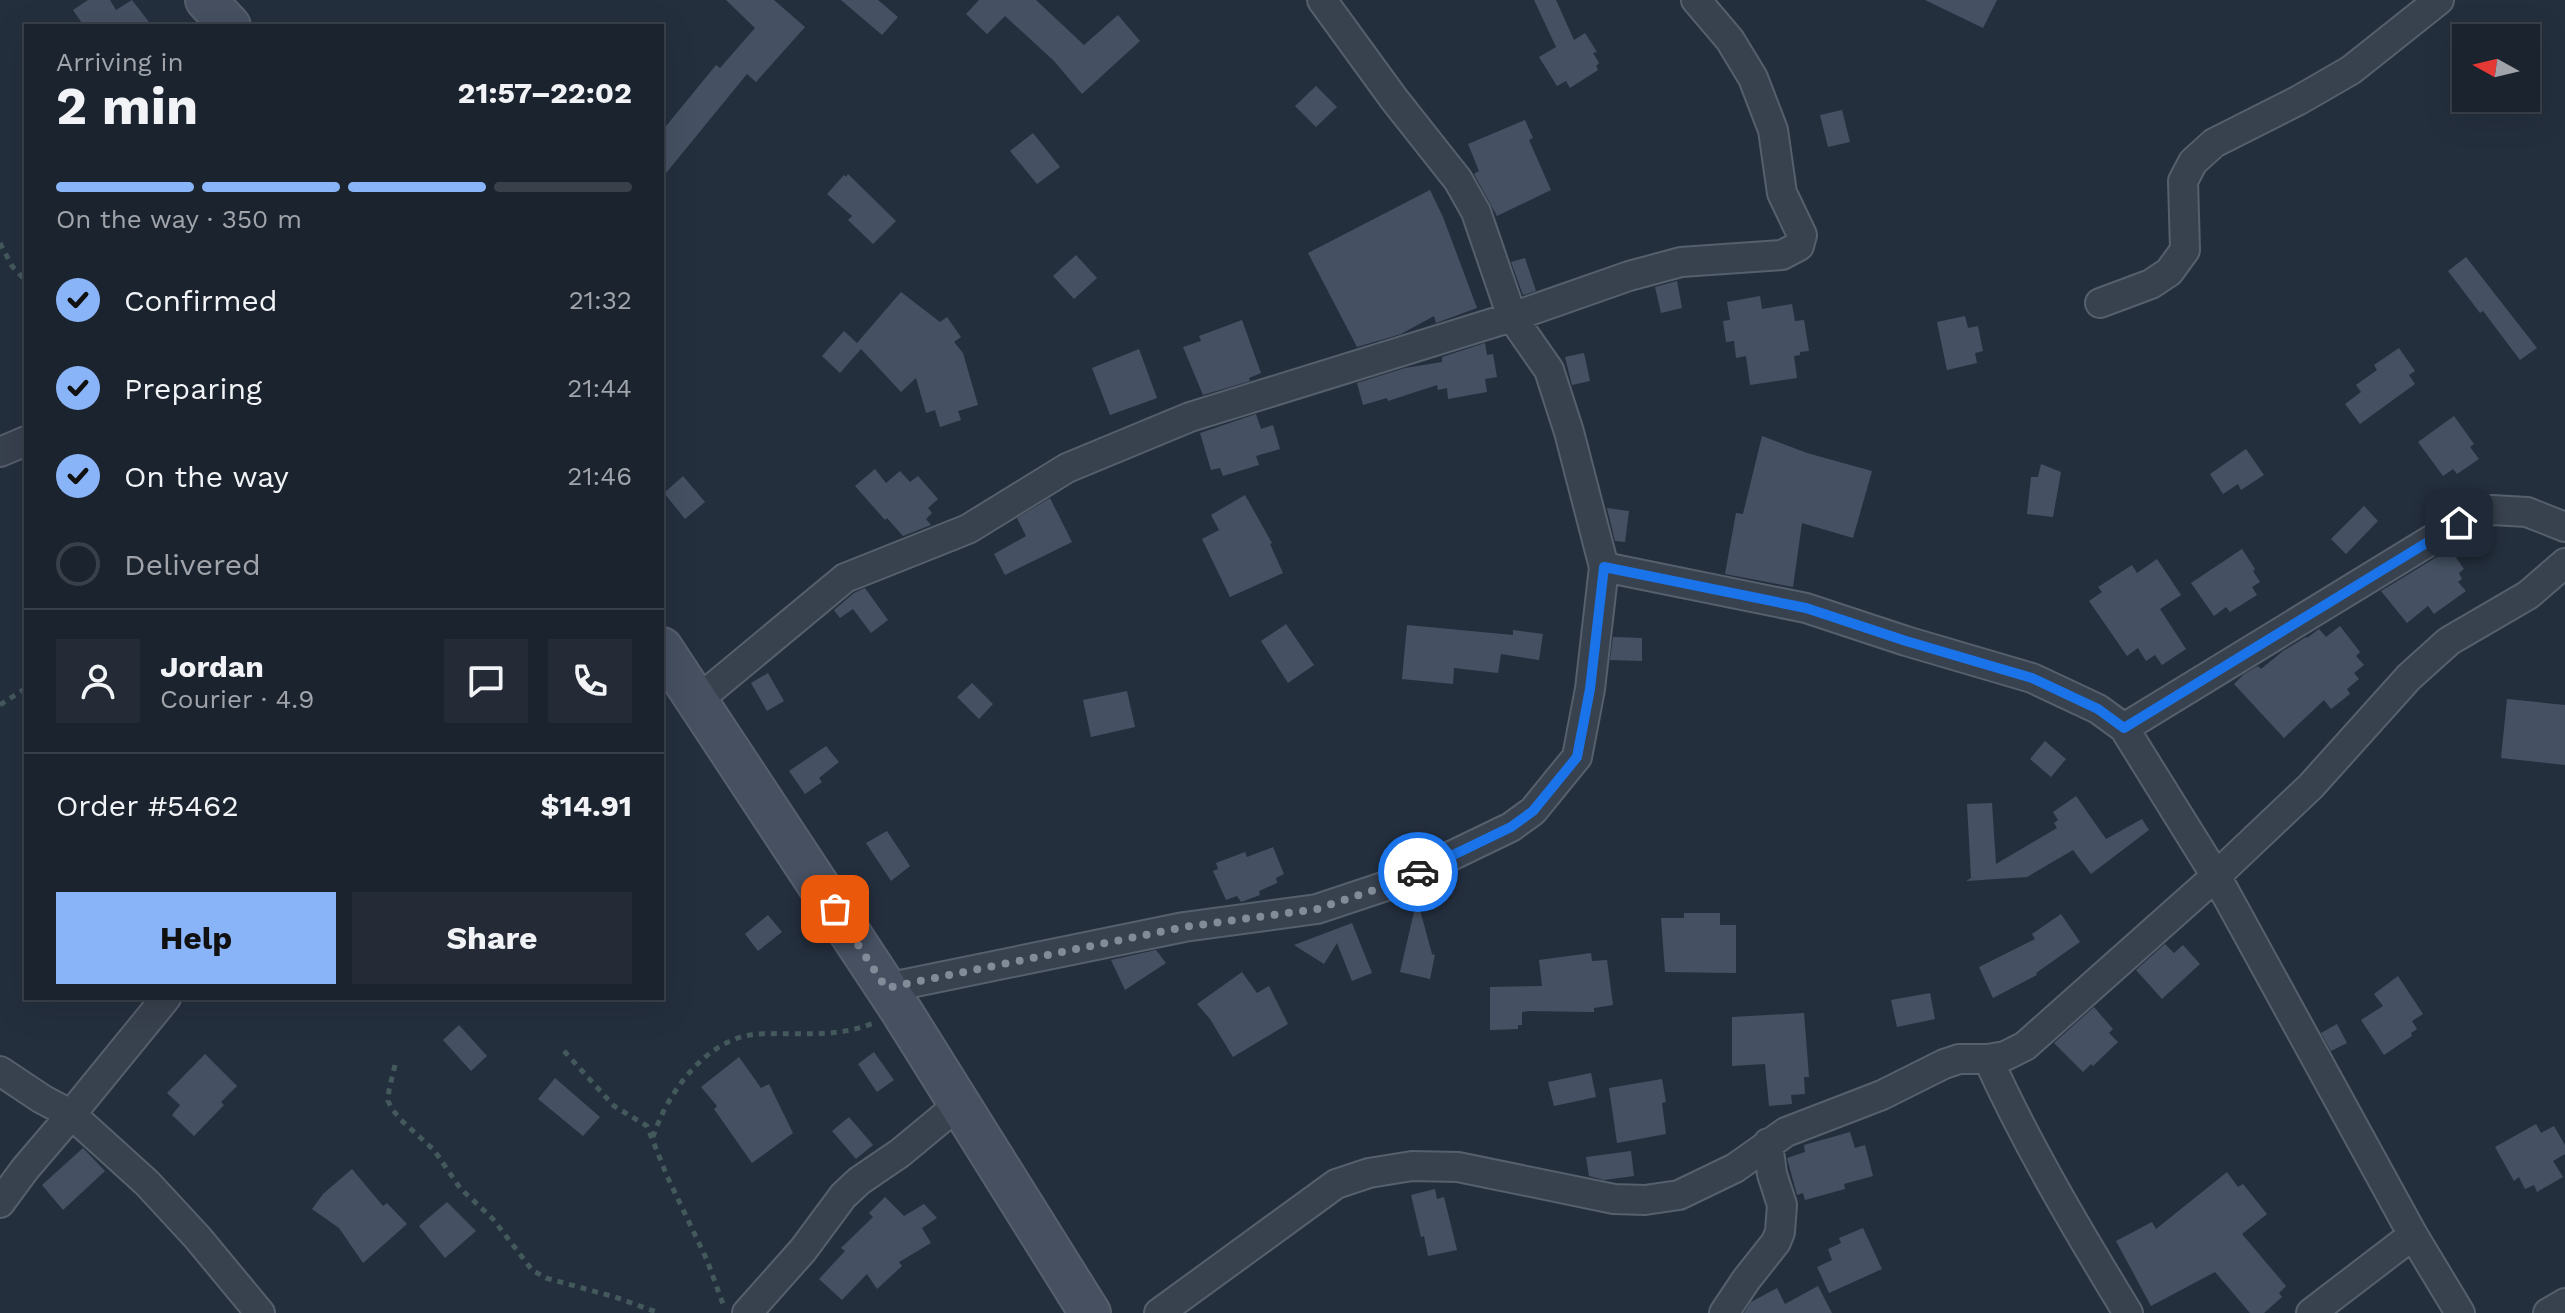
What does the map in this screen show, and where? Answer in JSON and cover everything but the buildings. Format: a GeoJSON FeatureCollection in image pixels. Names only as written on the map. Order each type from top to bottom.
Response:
{"type":"FeatureCollection","features":[{"type":"Feature","properties":{"kind":"street"},"geometry":{"type":"LineString","coordinates":[[206,0],[228,24]]}},
{"type":"Feature","properties":{"kind":"street"},"geometry":{"type":"LineString","coordinates":[[894,1000],[1184,927],[1317,909],[1395,883],[1511,827],[1533,811],[1577,757],[1590,689],[1604,567],[1569,432],[1549,370],[1512,317],[1476,212],[1458,180],[1322,0]]}},
{"type":"Feature","properties":{"kind":"street"},"geometry":{"type":"LineString","coordinates":[[698,700],[845,578],[968,529],[1067,468],[1190,417],[1512,317],[1629,276],[1681,262],[1782,255],[1799,246],[1802,235],[1782,193],[1773,130],[1753,78],[1730,40],[1696,0]]}},
{"type":"Feature","properties":{"kind":"street"},"geometry":{"type":"LineString","coordinates":[[2100,303],[2151,284],[2169,272],[2185,250],[2183,181],[2193,162],[2214,143],[2351,70],[2439,0]]}},
{"type":"Feature","properties":{"kind":"street"},"geometry":{"type":"LineString","coordinates":[[0,452],[24,442]]}},
{"type":"Feature","properties":{"kind":"street"},"geometry":{"type":"LineString","coordinates":[[2124,728],[2459,523],[2492,510],[2527,512],[2565,527]]}},
{"type":"Feature","properties":{"kind":"street"},"geometry":{"type":"LineString","coordinates":[[1159,1313],[1336,1184],[1369,1173],[1412,1166],[1458,1167],[1614,1199],[1645,1200],[1679,1195],[1735,1168],[1768,1143],[1821,1117],[1882,1095],[1944,1064],[1959,1059],[2005,1056],[2025,1046],[2216,876],[2311,786],[2409,677],[2449,641],[2528,595],[2565,563]]}},
{"type":"Feature","properties":{"kind":"street"},"geometry":{"type":"LineString","coordinates":[[1604,567],[1806,608],[2032,678],[2098,709],[2124,728],[2216,876],[2413,1235],[2460,1313]]}},
{"type":"Feature","properties":{"kind":"street"},"geometry":{"type":"LineString","coordinates":[[664,651],[894,1000],[1090,1313]]}},
{"type":"Feature","properties":{"kind":"street"},"geometry":{"type":"LineString","coordinates":[[0,1203],[164,1000]]}},
{"type":"Feature","properties":{"kind":"street"},"geometry":{"type":"LineString","coordinates":[[1988,1059],[2009,1106],[2076,1229],[2128,1313]]}},
{"type":"Feature","properties":{"kind":"street"},"geometry":{"type":"LineString","coordinates":[[0,1071],[72,1115],[147,1183],[260,1313]]}},
{"type":"Feature","properties":{"kind":"street"},"geometry":{"type":"LineString","coordinates":[[747,1313],[803,1250],[843,1196],[958,1105]]}},
{"type":"Feature","properties":{"kind":"street"},"geometry":{"type":"LineString","coordinates":[[1724,1313],[1780,1232],[1782,1205],[1772,1174],[1768,1143]]}},
{"type":"Feature","properties":{"kind":"street"},"geometry":{"type":"LineString","coordinates":[[2311,1313],[2413,1235]]}},
{"type":"Feature","properties":{"kind":"street"},"geometry":{"type":"LineString","coordinates":[[2548,1313],[2565,1303]]}},
{"type":"Feature","properties":{"kind":"path"},"geometry":{"type":"LineString","coordinates":[[0,243],[12,266],[24,279]]}},
{"type":"Feature","properties":{"kind":"path"},"geometry":{"type":"LineString","coordinates":[[0,705],[24,689]]}},
{"type":"Feature","properties":{"kind":"path"},"geometry":{"type":"LineString","coordinates":[[653,1138],[660,1114],[686,1075],[719,1046],[733,1038],[756,1034],[843,1032],[894,1000]]}},
{"type":"Feature","properties":{"kind":"path"},"geometry":{"type":"LineString","coordinates":[[564,1051],[614,1106],[647,1126],[707,1260],[725,1313]]}},
{"type":"Feature","properties":{"kind":"path"},"geometry":{"type":"LineString","coordinates":[[395,1065],[388,1101],[392,1109],[434,1150],[460,1188],[493,1219],[532,1270],[539,1276],[659,1313]]}},
{"type":"Feature","properties":{"kind":"way so far"},"geometry":{"type":"LineString","coordinates":[[835,909],[886,988],[1184,927],[1317,909],[1395,883],[1418,872]]}},
{"type":"Feature","properties":{"kind":"route"},"geometry":{"type":"LineString","coordinates":[[1418,872],[1511,827],[1533,811],[1577,757],[1590,689],[1604,567],[1806,608],[2032,678],[2098,709],[2124,728],[2459,523]]}}]}
